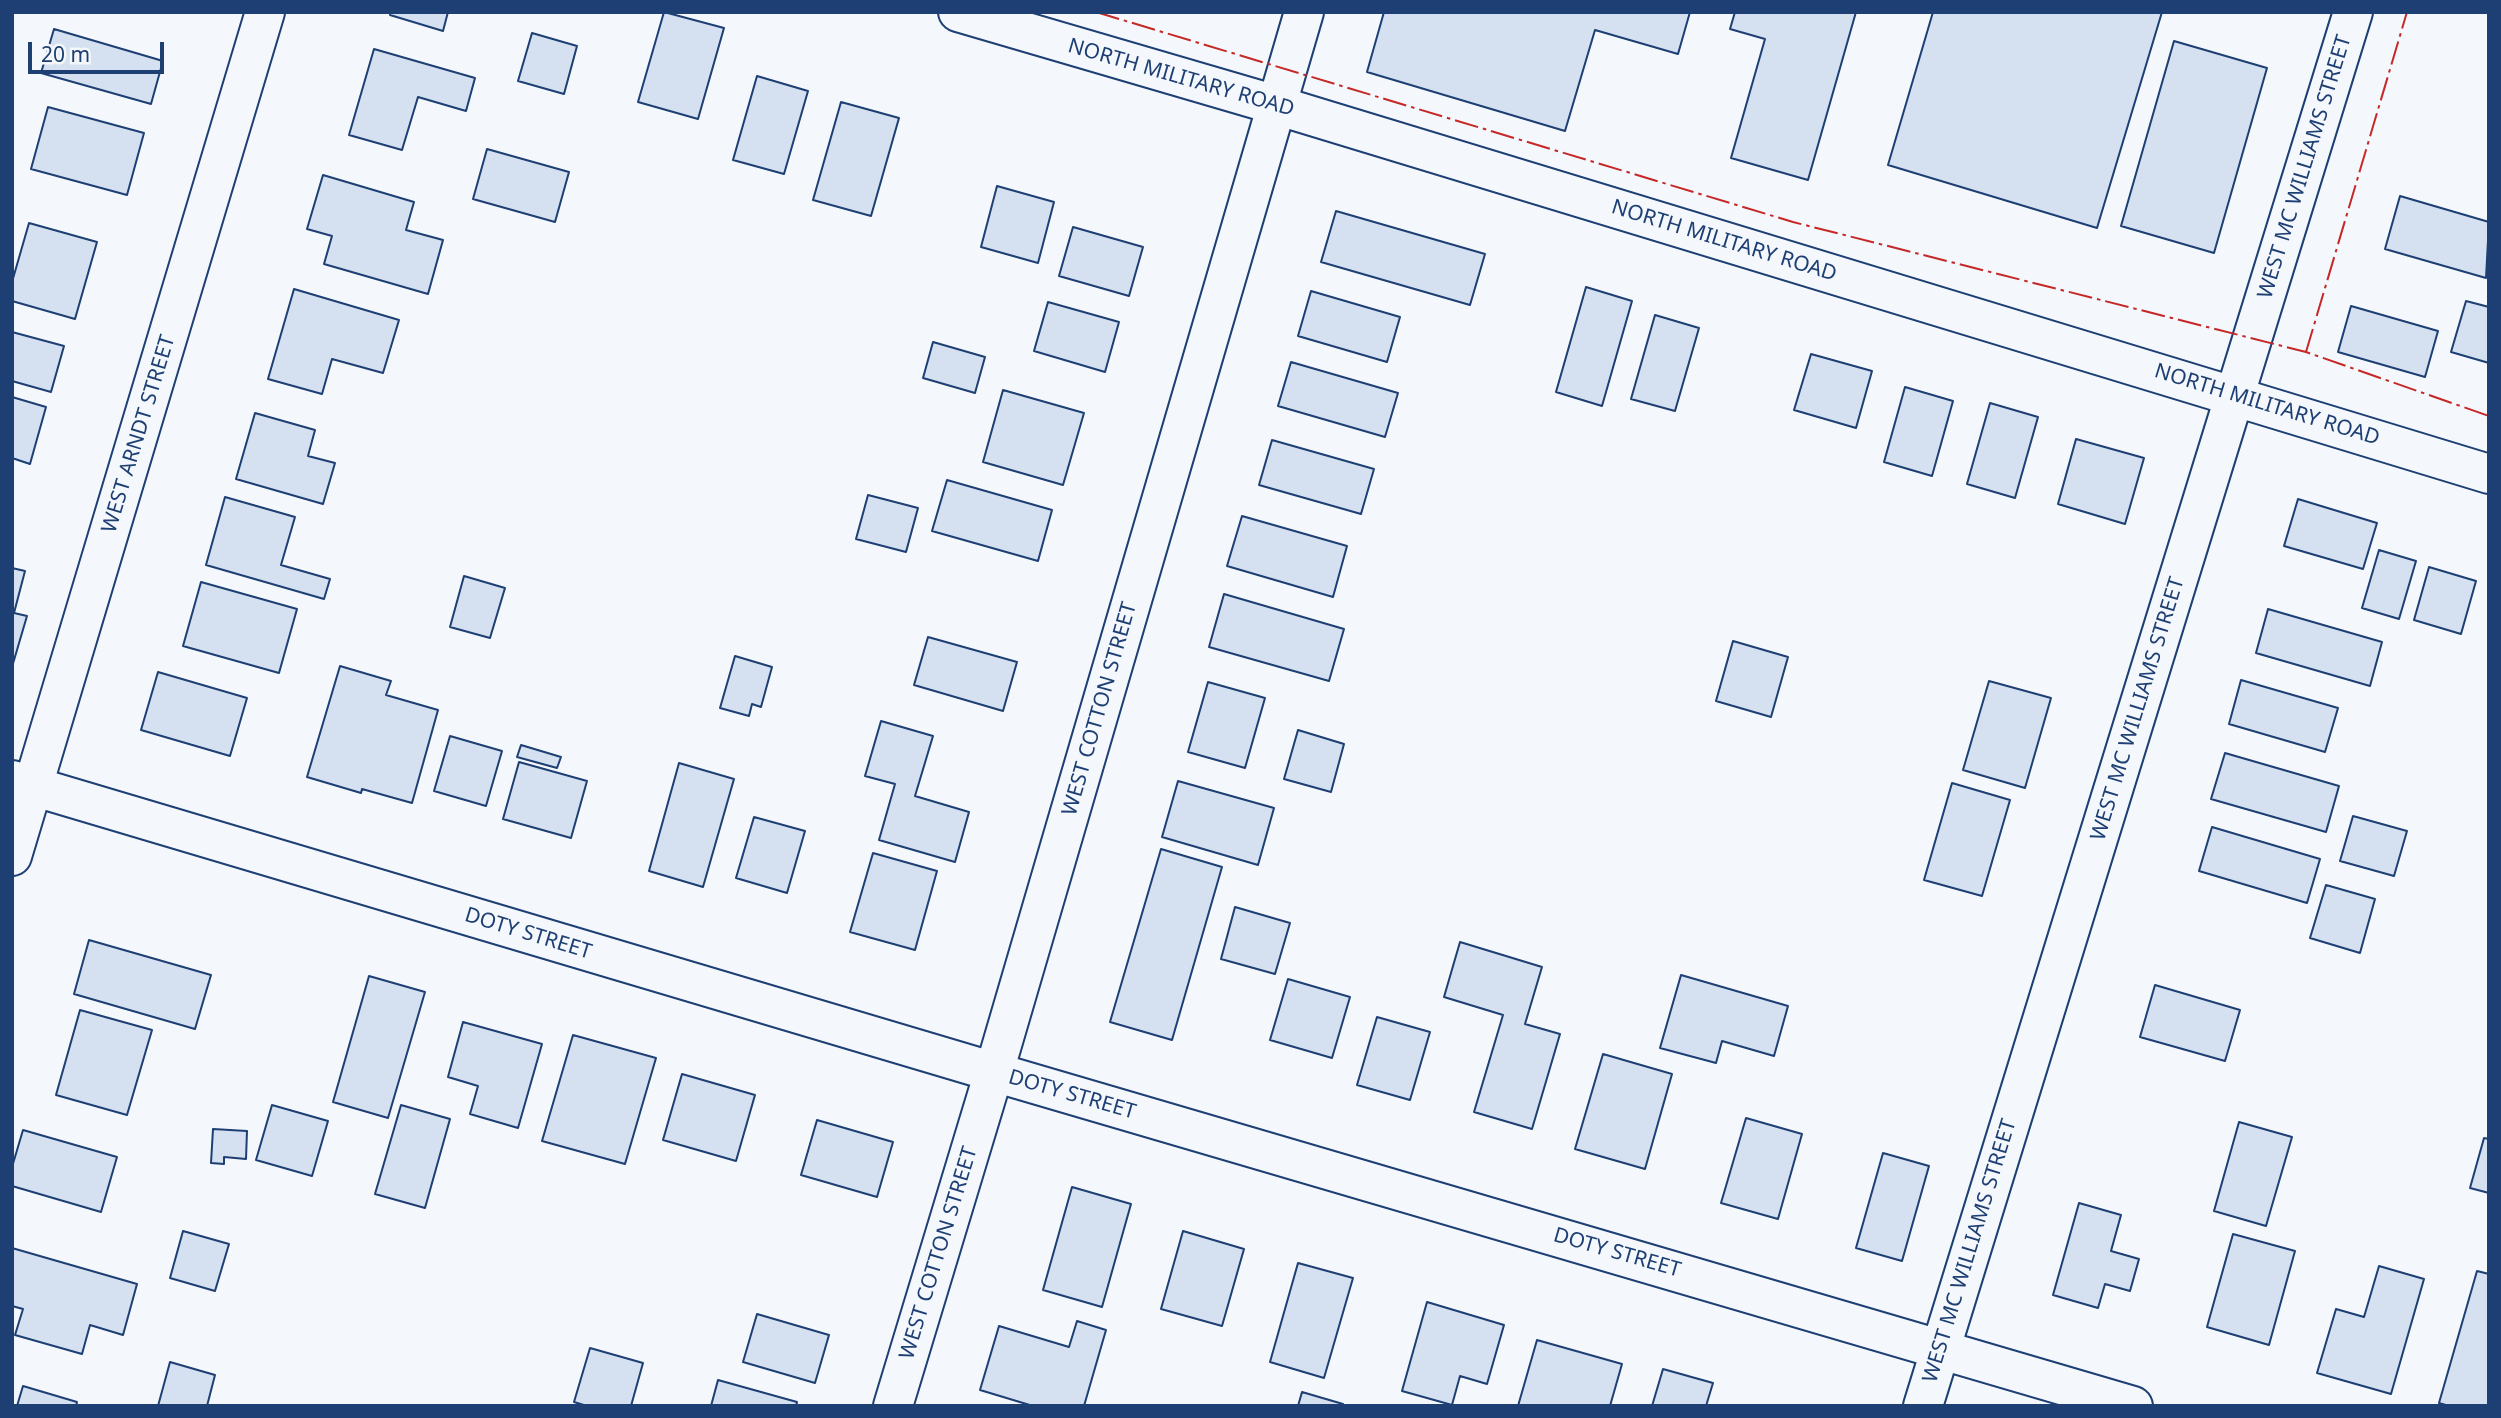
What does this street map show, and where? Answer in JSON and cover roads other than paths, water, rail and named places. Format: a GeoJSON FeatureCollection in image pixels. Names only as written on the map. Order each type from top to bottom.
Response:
{"type":"FeatureCollection","features":[{"type":"Feature","properties":{"kind":"street","name":"WEST ARNDT STREET"},"geometry":{"type":"LineString","coordinates":[[12,856],[23,783],[265,12]]}},
{"type":"Feature","properties":{"kind":"street","name":"NORTH MILITARY ROAD"},"geometry":{"type":"LineString","coordinates":[[958,12],[1276,105],[2489,474]]}},
{"type":"Feature","properties":{"kind":"street","name":"WEST COTTON STREET"},"geometry":{"type":"LineString","coordinates":[[892,1406],[994,1072],[1304,12]]}},
{"type":"Feature","properties":{"kind":"street","name":"WEST MC WILLIAMS STREET"},"geometry":{"type":"LineString","coordinates":[[1923,1406],[2353,12]]}},
{"type":"Feature","properties":{"kind":"street","name":"DOTY STREET"},"geometry":{"type":"LineString","coordinates":[[23,783],[994,1072],[1940,1347],[2133,1406]]}}]}
